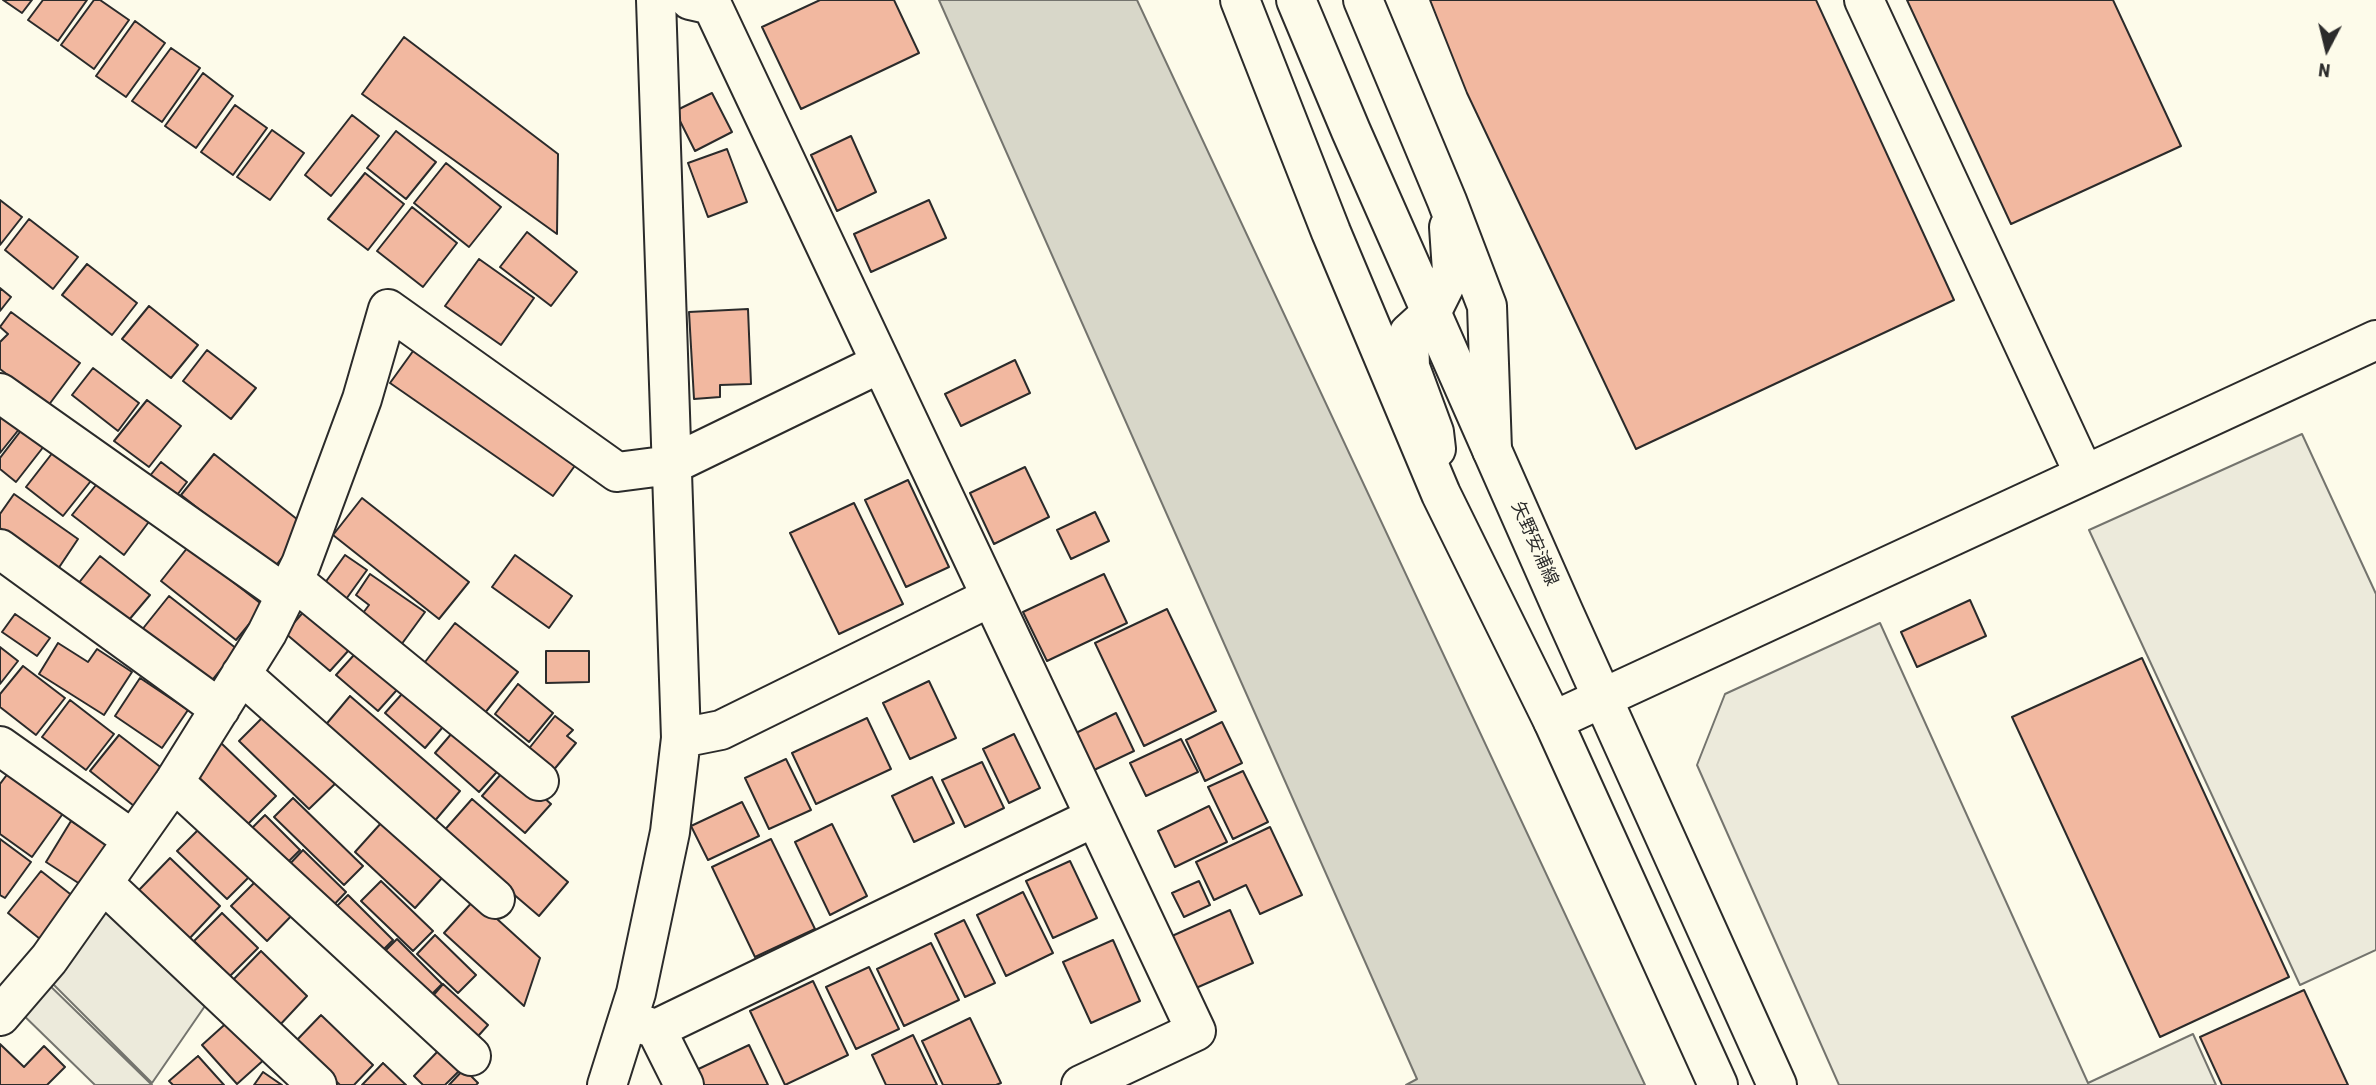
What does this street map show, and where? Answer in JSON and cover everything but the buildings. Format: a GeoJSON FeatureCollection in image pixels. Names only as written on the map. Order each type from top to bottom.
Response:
{"type":"FeatureCollection","features":[{"type":"Feature","properties":{"kind":"street"},"geometry":{"type":"LineString","coordinates":[[656,0],[681,738],[670,832],[636,993],[642,1024],[684,1085]]}},
{"type":"Feature","properties":{"kind":"street"},"geometry":{"type":"LineString","coordinates":[[690,0],[712,5],[1196,1031],[1081,1085]]}},
{"type":"Feature","properties":{"kind":"street"},"geometry":{"type":"LineString","coordinates":[[1240,0],[1331,232],[1441,494],[1553,721],[1718,1085]]}},
{"type":"Feature","properties":{"kind":"street","name":"矢野安浦線"},"geometry":{"type":"LineString","coordinates":[[1296,0],[1431,313],[1777,1085]]}},
{"type":"Feature","properties":{"kind":"street"},"geometry":{"type":"LineString","coordinates":[[1363,0],[1488,306],[1492,450]]}},
{"type":"Feature","properties":{"kind":"street"},"geometry":{"type":"LineString","coordinates":[[1864,0],[2084,474]]}},
{"type":"Feature","properties":{"kind":"street"},"geometry":{"type":"LineString","coordinates":[[1441,494],[1434,432],[1410,367],[1409,333],[1431,313],[1452,271],[1447,201]]}},
{"type":"Feature","properties":{"kind":"street"},"geometry":{"type":"LineString","coordinates":[[0,1016],[49,959],[174,782],[267,633],[301,564],[362,399],[388,309],[617,472],[671,465],[881,363]]}},
{"type":"Feature","properties":{"kind":"street"},"geometry":{"type":"LineString","coordinates":[[1553,721],[2376,340]]}},
{"type":"Feature","properties":{"kind":"street"},"geometry":{"type":"LineString","coordinates":[[0,393],[289,587],[540,781]]}},
{"type":"Feature","properties":{"kind":"street"},"geometry":{"type":"LineString","coordinates":[[0,550],[219,709]]}},
{"type":"Feature","properties":{"kind":"street"},"geometry":{"type":"LineString","coordinates":[[681,738],[722,730],[991,597]]}},
{"type":"Feature","properties":{"kind":"street"},"geometry":{"type":"LineString","coordinates":[[242,674],[495,899]]}},
{"type":"Feature","properties":{"kind":"street"},"geometry":{"type":"LineString","coordinates":[[0,746],[133,840]]}},
{"type":"Feature","properties":{"kind":"street"},"geometry":{"type":"LineString","coordinates":[[174,782],[471,1056]]}},
{"type":"Feature","properties":{"kind":"street"},"geometry":{"type":"LineString","coordinates":[[607,1085],[642,1024],[1095,817]]}},
{"type":"Feature","properties":{"kind":"street"},"geometry":{"type":"LineString","coordinates":[[103,883],[317,1085]]}},
{"type":"Feature","properties":{"kind":"shaded area"},"geometry":{"type":"Polygon","coordinates":[[[939,0],[1137,0],[1645,1085],[1406,1085],[1417,1079],[939,0]]]}},
{"type":"Feature","properties":{"kind":"shaded area"},"geometry":{"type":"Polygon","coordinates":[[[2302,434],[2376,594],[2376,950],[2300,985],[2089,530],[2302,434]]]}},
{"type":"Feature","properties":{"kind":"shaded area"},"geometry":{"type":"Polygon","coordinates":[[[1880,623],[2088,1083],[2193,1034],[2216,1085],[1839,1085],[1697,765],[1725,694],[1880,623]]]}},
{"type":"Feature","properties":{"kind":"shaded area"},"geometry":{"type":"Polygon","coordinates":[[[106,900],[207,1003],[152,1083],[47,978],[106,900]]]}},
{"type":"Feature","properties":{"kind":"shaded area"},"geometry":{"type":"Polygon","coordinates":[[[42,978],[152,1085],[95,1085],[14,1006],[42,978]]]}}]}
